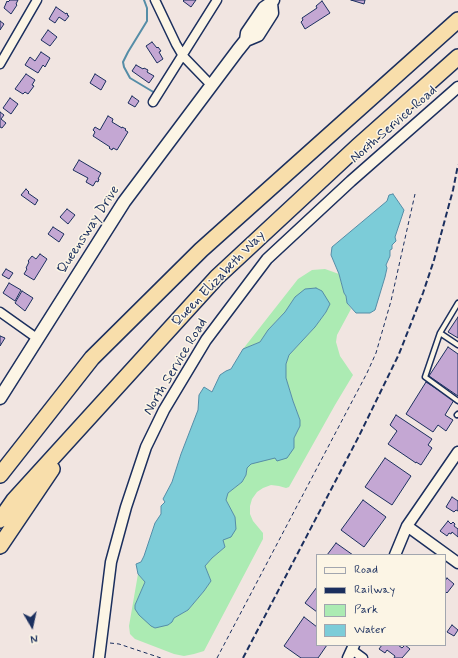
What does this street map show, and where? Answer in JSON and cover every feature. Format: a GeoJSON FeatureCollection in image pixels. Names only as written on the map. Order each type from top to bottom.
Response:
{"type":"FeatureCollection","features":[{"type":"Feature","properties":{"kind":"highway","name":"Queen Elizabeth Way"},"geometry":{"type":"LineString","coordinates":[[0,475],[92,358],[200,250],[458,20]]}},
{"type":"Feature","properties":{"kind":"highway","name":"Queen Elizabeth Way"},"geometry":{"type":"LineString","coordinates":[[0,520],[14,500],[217,277],[358,146],[458,58]]}},
{"type":"Feature","properties":{"kind":"highway"},"geometry":{"type":"LineString","coordinates":[[0,546],[67,447],[117,386]]}},
{"type":"Feature","properties":{"kind":"main road","name":"Queensway Drive"},"geometry":{"type":"LineString","coordinates":[[0,398],[124,202],[246,40],[247,33],[264,8],[272,2]]}},
{"type":"Feature","properties":{"kind":"street"},"geometry":{"type":"LineString","coordinates":[[0,64],[37,0]]}},
{"type":"Feature","properties":{"kind":"street"},"geometry":{"type":"LineString","coordinates":[[156,0],[183,56],[211,85]]}},
{"type":"Feature","properties":{"kind":"street"},"geometry":{"type":"LineString","coordinates":[[153,102],[217,0]]}},
{"type":"Feature","properties":{"kind":"street","name":"North Service Road"},"geometry":{"type":"LineString","coordinates":[[98,658],[111,562],[126,507],[146,447],[164,410],[206,340],[267,259],[351,181],[458,87]]}},
{"type":"Feature","properties":{"kind":"street"},"geometry":{"type":"LineString","coordinates":[[0,312],[38,339]]}},
{"type":"Feature","properties":{"kind":"street"},"geometry":{"type":"LineString","coordinates":[[395,554],[408,526],[458,452]]}},
{"type":"Feature","properties":{"kind":"street"},"geometry":{"type":"LineString","coordinates":[[408,526],[446,554]]}},
{"type":"Feature","properties":{"kind":"street"},"geometry":{"type":"LineString","coordinates":[[446,554],[458,563]]}},
{"type":"Feature","properties":{"kind":"street"},"geometry":{"type":"LineString","coordinates":[[351,651],[363,658]]}},
{"type":"Feature","properties":{"kind":"lane"},"geometry":{"type":"LineString","coordinates":[[458,303],[440,333],[425,377],[458,401]]}},
{"type":"Feature","properties":{"kind":"lane"},"geometry":{"type":"LineString","coordinates":[[440,333],[458,346]]}},
{"type":"Feature","properties":{"kind":"path"},"geometry":{"type":"LineString","coordinates":[[217,658],[367,373],[376,353],[391,301],[415,194]]}},
{"type":"Feature","properties":{"kind":"path"},"geometry":{"type":"LineString","coordinates":[[100,641],[119,644],[161,658]]}},
{"type":"Feature","properties":{"kind":"green space"},"geometry":{"type":"Polygon","coordinates":[[[325,269],[339,274],[347,303],[351,309],[337,335],[336,342],[340,356],[353,375],[289,487],[286,488],[271,485],[257,492],[252,499],[250,514],[253,521],[263,533],[263,539],[204,651],[184,656],[174,654],[135,639],[130,634],[129,626],[138,574],[145,582],[135,605],[155,628],[188,610],[211,581],[205,566],[225,547],[223,540],[235,517],[226,500],[228,493],[242,482],[250,464],[294,448],[294,438],[300,426],[300,420],[286,378],[286,364],[289,355],[315,327],[330,304],[295,297],[285,312],[268,330],[260,342],[243,349],[298,279],[312,270],[325,269]]]}},
{"type":"Feature","properties":{"kind":"water"},"geometry":{"type":"Polygon","coordinates":[[[393,194],[404,210],[395,237],[396,241],[390,250],[390,256],[386,265],[387,268],[385,277],[375,310],[370,313],[356,313],[347,303],[339,274],[331,255],[332,247],[387,201],[389,195],[393,194]]]}},
{"type":"Feature","properties":{"kind":"water"},"geometry":{"type":"Polygon","coordinates":[[[316,288],[322,291],[330,304],[315,327],[289,355],[286,364],[286,378],[300,420],[300,426],[294,438],[294,448],[287,458],[277,461],[275,458],[251,464],[247,468],[246,475],[242,482],[228,493],[226,500],[235,517],[236,529],[231,537],[223,540],[225,547],[205,566],[211,581],[188,610],[174,618],[168,625],[155,628],[139,615],[135,609],[135,605],[145,582],[138,574],[136,564],[141,562],[144,556],[155,523],[161,514],[161,506],[165,502],[163,499],[172,482],[198,410],[199,395],[204,387],[212,392],[220,375],[231,369],[243,349],[260,342],[268,330],[285,312],[295,297],[305,289],[316,288]]]}},
{"type":"Feature","properties":{"kind":"building"},"geometry":{"type":"Polygon","coordinates":[[[10,0],[18,0],[17,5],[11,14],[4,8],[7,1],[8,2],[10,0]]]}},
{"type":"Feature","properties":{"kind":"building"},"geometry":{"type":"Polygon","coordinates":[[[196,0],[191,7],[183,1],[196,0]]]}},
{"type":"Feature","properties":{"kind":"building"},"geometry":{"type":"Polygon","coordinates":[[[351,0],[365,0],[364,4],[351,0]]]}},
{"type":"Feature","properties":{"kind":"building"},"geometry":{"type":"Polygon","coordinates":[[[322,1],[330,13],[305,29],[301,22],[303,20],[302,18],[317,8],[316,6],[322,1]]]}},
{"type":"Feature","properties":{"kind":"building"},"geometry":{"type":"Polygon","coordinates":[[[56,7],[68,14],[67,15],[69,16],[65,21],[59,17],[55,23],[49,19],[56,7]]]}},
{"type":"Feature","properties":{"kind":"building"},"geometry":{"type":"Polygon","coordinates":[[[0,21],[4,24],[0,30],[0,21]]]}},
{"type":"Feature","properties":{"kind":"building"},"geometry":{"type":"Polygon","coordinates":[[[48,30],[57,37],[50,46],[41,40],[48,30]]]}},
{"type":"Feature","properties":{"kind":"building"},"geometry":{"type":"Polygon","coordinates":[[[152,42],[161,51],[159,52],[163,59],[157,63],[146,46],[152,42]]]}},
{"type":"Feature","properties":{"kind":"building"},"geometry":{"type":"Polygon","coordinates":[[[41,52],[50,58],[45,67],[43,65],[38,73],[25,65],[30,57],[35,61],[41,52]]]}},
{"type":"Feature","properties":{"kind":"building"},"geometry":{"type":"Polygon","coordinates":[[[136,65],[148,70],[147,72],[154,76],[149,83],[132,71],[136,65]]]}},
{"type":"Feature","properties":{"kind":"building"},"geometry":{"type":"Polygon","coordinates":[[[26,74],[35,80],[32,85],[34,86],[28,94],[25,92],[23,94],[15,89],[26,74]]]}},
{"type":"Feature","properties":{"kind":"building"},"geometry":{"type":"Polygon","coordinates":[[[95,74],[106,81],[101,90],[90,83],[95,74]]]}},
{"type":"Feature","properties":{"kind":"building"},"geometry":{"type":"Polygon","coordinates":[[[132,96],[139,101],[135,107],[128,103],[132,96]]]}},
{"type":"Feature","properties":{"kind":"building"},"geometry":{"type":"Polygon","coordinates":[[[10,98],[18,104],[11,114],[3,108],[10,98]]]}},
{"type":"Feature","properties":{"kind":"building"},"geometry":{"type":"Polygon","coordinates":[[[0,112],[4,115],[1,119],[6,123],[2,128],[0,127],[0,112]]]}},
{"type":"Feature","properties":{"kind":"building"},"geometry":{"type":"Polygon","coordinates":[[[108,116],[113,119],[112,122],[126,129],[125,130],[128,132],[117,150],[113,148],[112,150],[109,148],[110,147],[93,136],[95,132],[93,130],[95,127],[100,130],[108,116]]]}},
{"type":"Feature","properties":{"kind":"building"},"geometry":{"type":"Polygon","coordinates":[[[79,160],[101,173],[98,182],[96,181],[93,186],[86,182],[88,178],[73,170],[79,160]]]}},
{"type":"Feature","properties":{"kind":"building"},"geometry":{"type":"Polygon","coordinates":[[[26,189],[29,192],[28,193],[38,200],[35,205],[21,195],[26,189]]]}},
{"type":"Feature","properties":{"kind":"building"},"geometry":{"type":"Polygon","coordinates":[[[67,209],[75,215],[68,224],[60,217],[67,209]]]}},
{"type":"Feature","properties":{"kind":"building"},"geometry":{"type":"Polygon","coordinates":[[[53,227],[64,234],[59,242],[48,234],[53,227]]]}},
{"type":"Feature","properties":{"kind":"building"},"geometry":{"type":"Polygon","coordinates":[[[40,254],[47,259],[34,280],[24,274],[27,269],[28,261],[32,256],[36,259],[40,254]]]}},
{"type":"Feature","properties":{"kind":"building"},"geometry":{"type":"Polygon","coordinates":[[[6,269],[13,273],[9,279],[2,275],[6,269]]]}},
{"type":"Feature","properties":{"kind":"building"},"geometry":{"type":"Polygon","coordinates":[[[9,283],[21,290],[15,301],[3,293],[9,283]]]}},
{"type":"Feature","properties":{"kind":"building"},"geometry":{"type":"Polygon","coordinates":[[[22,291],[33,298],[25,311],[15,303],[22,291]]]}},
{"type":"Feature","properties":{"kind":"building"},"geometry":{"type":"Polygon","coordinates":[[[458,317],[458,338],[448,332],[458,317]]]}},
{"type":"Feature","properties":{"kind":"building"},"geometry":{"type":"Polygon","coordinates":[[[0,336],[5,338],[0,346],[0,336]]]}},
{"type":"Feature","properties":{"kind":"building"},"geometry":{"type":"Polygon","coordinates":[[[448,347],[458,354],[458,396],[429,376],[448,347]]]}},
{"type":"Feature","properties":{"kind":"building"},"geometry":{"type":"Polygon","coordinates":[[[426,382],[454,400],[445,415],[453,420],[446,431],[438,425],[433,432],[406,414],[426,382]]]}},
{"type":"Feature","properties":{"kind":"building"},"geometry":{"type":"Polygon","coordinates":[[[396,415],[432,439],[428,445],[432,448],[421,465],[388,444],[397,431],[390,425],[396,415]]]}},
{"type":"Feature","properties":{"kind":"building"},"geometry":{"type":"Polygon","coordinates":[[[385,458],[411,476],[392,505],[365,487],[385,458]]]}},
{"type":"Feature","properties":{"kind":"building"},"geometry":{"type":"Polygon","coordinates":[[[452,497],[458,501],[458,511],[456,510],[454,512],[446,507],[452,497]]]}},
{"type":"Feature","properties":{"kind":"building"},"geometry":{"type":"Polygon","coordinates":[[[363,500],[386,517],[364,547],[341,530],[363,500]]]}},
{"type":"Feature","properties":{"kind":"building"},"geometry":{"type":"Polygon","coordinates":[[[448,521],[451,524],[453,522],[455,524],[454,526],[458,529],[458,537],[452,532],[447,536],[440,531],[448,521]]]}},
{"type":"Feature","properties":{"kind":"building"},"geometry":{"type":"Polygon","coordinates":[[[336,543],[352,554],[328,554],[336,543]]]}},
{"type":"Feature","properties":{"kind":"building"},"geometry":{"type":"Polygon","coordinates":[[[447,578],[454,584],[447,593],[446,592],[447,578]]]}},
{"type":"Feature","properties":{"kind":"building"},"geometry":{"type":"Polygon","coordinates":[[[316,588],[316,611],[305,603],[316,588]]]}},
{"type":"Feature","properties":{"kind":"building"},"geometry":{"type":"Polygon","coordinates":[[[304,617],[316,626],[316,646],[326,646],[318,658],[301,658],[284,646],[304,617]]]}},
{"type":"Feature","properties":{"kind":"building"},"geometry":{"type":"Polygon","coordinates":[[[452,625],[458,630],[454,636],[447,632],[452,625]]]}},
{"type":"Feature","properties":{"kind":"building"},"geometry":{"type":"Polygon","coordinates":[[[381,646],[399,646],[402,648],[406,646],[410,649],[402,658],[394,658],[395,656],[387,650],[385,653],[379,649],[381,646]]]}},
{"type":"Feature","properties":{"kind":"waterway"},"geometry":{"type":"LineString","coordinates":[[144,0],[147,8],[147,21],[123,62],[130,78],[155,93]]}},
{"type":"Feature","properties":{"kind":"railway"},"geometry":{"type":"LineString","coordinates":[[243,658],[359,436],[399,354],[423,293],[434,260],[453,190],[458,165]]}}]}
